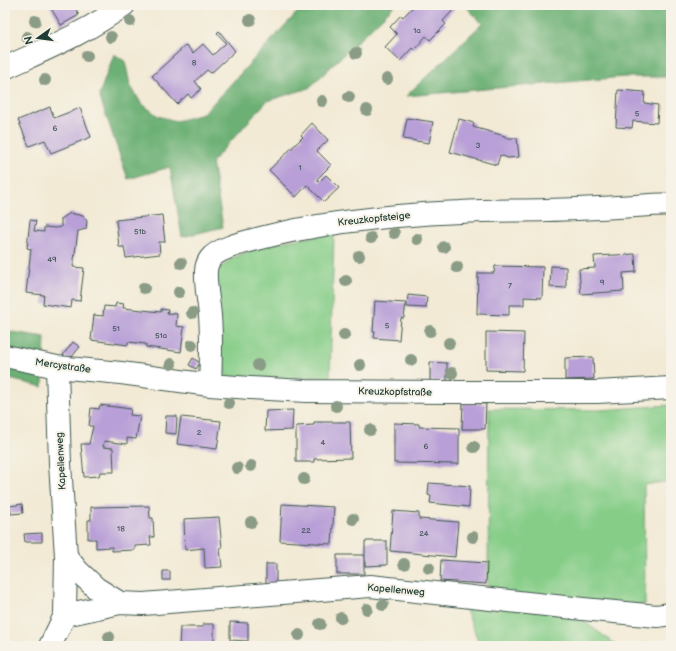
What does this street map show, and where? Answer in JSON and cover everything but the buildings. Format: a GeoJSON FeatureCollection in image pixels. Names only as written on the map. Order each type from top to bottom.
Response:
{"type":"FeatureCollection","features":[{"type":"Feature","properties":{"kind":"street"},"geometry":{"type":"LineString","coordinates":[[5,68],[71,38],[124,5]]}},
{"type":"Feature","properties":{"kind":"street","name":"Kreuzkopfsteige"},"geometry":{"type":"LineString","coordinates":[[210,385],[210,316],[206,269],[209,260],[223,250],[268,236],[306,228],[374,218],[461,212],[547,210],[671,204]]}},
{"type":"Feature","properties":{"kind":"street","name":"Mercystraße"},"geometry":{"type":"LineString","coordinates":[[5,356],[57,367],[121,373]]}},
{"type":"Feature","properties":{"kind":"street","name":"Kapellenweg"},"geometry":{"type":"LineString","coordinates":[[50,646],[65,615],[66,556],[60,464],[57,367]]}},
{"type":"Feature","properties":{"kind":"street","name":"Kreuzkopfstraße"},"geometry":{"type":"LineString","coordinates":[[121,373],[210,385],[306,391],[596,392],[671,388]]}},
{"type":"Feature","properties":{"kind":"street","name":"Kapellenweg"},"geometry":{"type":"LineString","coordinates":[[66,556],[96,588],[120,603]]}},
{"type":"Feature","properties":{"kind":"street","name":"Kapellenweg"},"geometry":{"type":"LineString","coordinates":[[65,615],[120,603],[143,604],[370,586],[590,610],[657,616],[671,614]]}},
{"type":"Feature","properties":{"kind":"green space"},"geometry":{"type":"Polygon","coordinates":[[[304,5],[395,5],[309,88],[267,101],[212,162],[223,227],[182,237],[170,167],[128,179],[99,95],[114,54],[125,61],[130,85],[141,103],[158,116],[176,121],[203,114],[304,5]]]}},
{"type":"Feature","properties":{"kind":"green space"},"geometry":{"type":"Polygon","coordinates":[[[465,5],[671,5],[671,77],[624,77],[406,96],[482,24],[465,5]]]}},
{"type":"Feature","properties":{"kind":"green space"},"geometry":{"type":"Polygon","coordinates":[[[334,233],[330,377],[230,379],[220,370],[215,272],[231,259],[263,245],[334,233]]]}},
{"type":"Feature","properties":{"kind":"green space"},"geometry":{"type":"Polygon","coordinates":[[[5,331],[45,337],[43,387],[5,378],[5,331]]]}},
{"type":"Feature","properties":{"kind":"green space"},"geometry":{"type":"Polygon","coordinates":[[[671,405],[671,481],[644,485],[645,605],[488,592],[489,409],[600,410],[671,405]]]}},
{"type":"Feature","properties":{"kind":"green space"},"geometry":{"type":"Polygon","coordinates":[[[462,601],[572,613],[618,646],[487,646],[478,640],[462,601]]]}}]}
